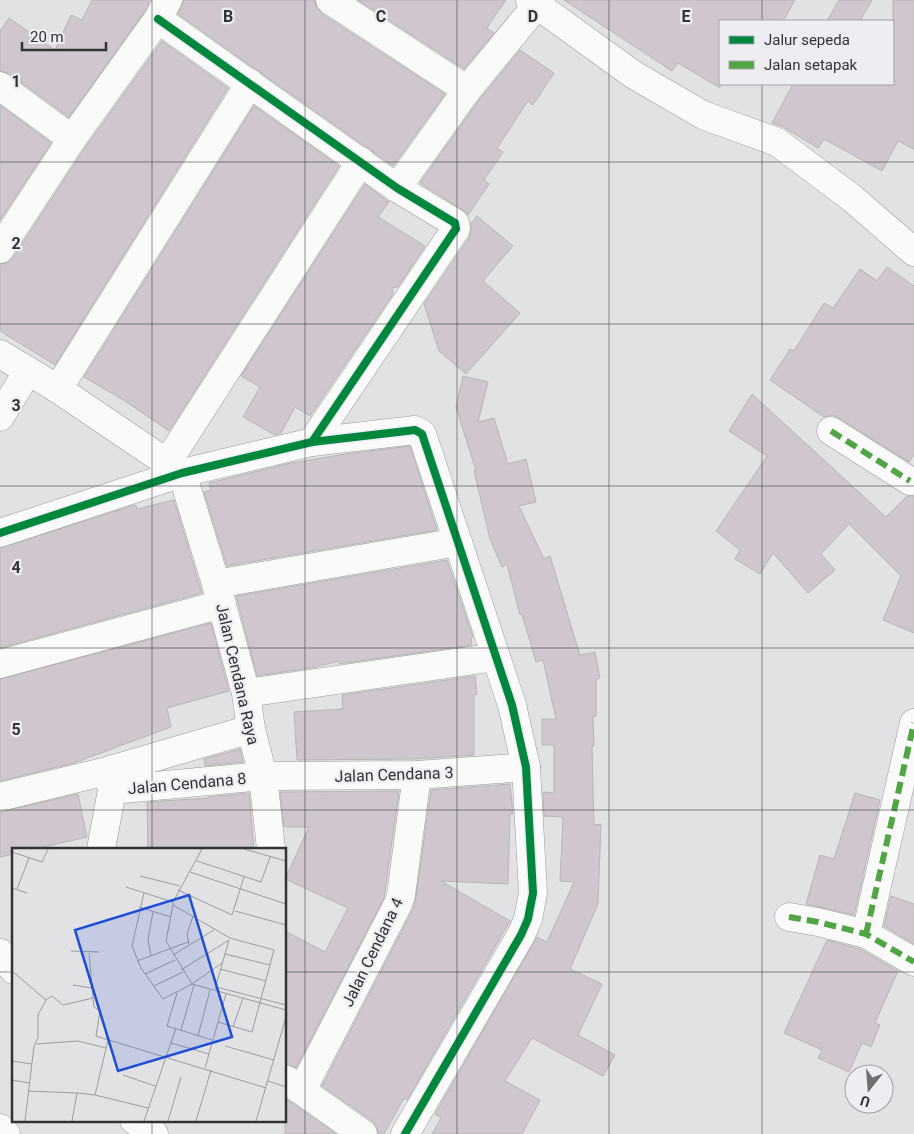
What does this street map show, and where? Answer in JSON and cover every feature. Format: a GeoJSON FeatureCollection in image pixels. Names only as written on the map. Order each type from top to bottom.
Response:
{"type":"FeatureCollection","features":[{"type":"Feature","properties":{"kind":"street"},"geometry":{"type":"LineString","coordinates":[[330,0],[467,90]]}},
{"type":"Feature","properties":{"kind":"street"},"geometry":{"type":"LineString","coordinates":[[397,188],[467,90],[536,1],[634,75],[703,115],[777,142],[853,199],[914,252]]}},
{"type":"Feature","properties":{"kind":"street"},"geometry":{"type":"LineString","coordinates":[[0,249],[72,138],[163,9],[250,83],[397,188],[455,224],[456,229],[312,442]]}},
{"type":"Feature","properties":{"kind":"street"},"geometry":{"type":"LineString","coordinates":[[58,389],[250,83]]}},
{"type":"Feature","properties":{"kind":"street"},"geometry":{"type":"LineString","coordinates":[[0,86],[72,138]]}},
{"type":"Feature","properties":{"kind":"street"},"geometry":{"type":"LineString","coordinates":[[174,468],[361,161]]}},
{"type":"Feature","properties":{"kind":"street"},"geometry":{"type":"LineString","coordinates":[[0,354],[58,389],[174,468]]}},
{"type":"Feature","properties":{"kind":"street"},"geometry":{"type":"LineString","coordinates":[[3,405],[28,371]]}},
{"type":"Feature","properties":{"kind":"street"},"geometry":{"type":"LineString","coordinates":[[0,533],[174,468],[312,442],[415,430],[422,434],[512,705],[526,767],[533,893],[528,919],[521,934],[405,1134]]}},
{"type":"Feature","properties":{"kind":"street"},"geometry":{"type":"LineString","coordinates":[[831,431],[913,480]]}},
{"type":"Feature","properties":{"kind":"street","name":"Jalan Cendana Raya"},"geometry":{"type":"LineString","coordinates":[[174,468],[219,594],[246,693],[251,728],[263,776],[271,848]]}},
{"type":"Feature","properties":{"kind":"street"},"geometry":{"type":"LineString","coordinates":[[0,664],[219,594],[458,542]]}},
{"type":"Feature","properties":{"kind":"street"},"geometry":{"type":"LineString","coordinates":[[246,693],[496,657]]}},
{"type":"Feature","properties":{"kind":"street"},"geometry":{"type":"LineString","coordinates":[[866,934],[914,723]]}},
{"type":"Feature","properties":{"kind":"street"},"geometry":{"type":"LineString","coordinates":[[101,848],[110,781],[251,728]]}},
{"type":"Feature","properties":{"kind":"street","name":"Jalan Cendana 3"},"geometry":{"type":"LineString","coordinates":[[263,776],[417,776],[526,767]]}},
{"type":"Feature","properties":{"kind":"street","name":"Jalan Cendana 8"},"geometry":{"type":"LineString","coordinates":[[0,797],[110,781],[263,776]]}},
{"type":"Feature","properties":{"kind":"street","name":"Jalan Cendana 4"},"geometry":{"type":"LineString","coordinates":[[294,1084],[398,904],[401,895],[417,776]]}},
{"type":"Feature","properties":{"kind":"street"},"geometry":{"type":"LineString","coordinates":[[789,917],[866,934],[914,962]]}},
{"type":"Feature","properties":{"kind":"street"},"geometry":{"type":"LineString","coordinates":[[0,953],[12,968]]}},
{"type":"Feature","properties":{"kind":"street"},"geometry":{"type":"LineString","coordinates":[[294,1084],[363,1134]]}},
{"type":"Feature","properties":{"kind":"street"},"geometry":{"type":"LineString","coordinates":[[117,1134],[126,1122]]}},
{"type":"Feature","properties":{"kind":"street"},"geometry":{"type":"LineString","coordinates":[[137,1122],[154,1134]]}},
{"type":"Feature","properties":{"kind":"street"},"geometry":{"type":"LineString","coordinates":[[0,1128],[6,1134]]}},
{"type":"Feature","properties":{"kind":"building"},"geometry":{"type":"Polygon","coordinates":[[[92,0],[150,0],[145,11],[69,117],[9,73],[0,71],[0,31],[9,18],[55,50],[71,15],[82,20],[92,0]]]}},
{"type":"Feature","properties":{"kind":"building"},"geometry":{"type":"Polygon","coordinates":[[[184,0],[315,0],[316,7],[321,13],[445,94],[393,166],[178,14],[184,0]]]}},
{"type":"Feature","properties":{"kind":"building"},"geometry":{"type":"Polygon","coordinates":[[[358,0],[506,0],[487,28],[494,33],[464,69],[358,0]]]}},
{"type":"Feature","properties":{"kind":"building"},"geometry":{"type":"Polygon","coordinates":[[[564,0],[795,0],[784,20],[719,20],[720,88],[678,63],[672,71],[564,0]]]}},
{"type":"Feature","properties":{"kind":"building"},"geometry":{"type":"Polygon","coordinates":[[[839,0],[872,0],[861,20],[828,20],[839,0]]]}},
{"type":"Feature","properties":{"kind":"building"},"geometry":{"type":"Polygon","coordinates":[[[893,0],[914,0],[914,149],[898,141],[882,171],[824,139],[818,148],[783,127],[772,123],[792,85],[894,85],[893,0]]]}},
{"type":"Feature","properties":{"kind":"building"},"geometry":{"type":"Polygon","coordinates":[[[162,41],[228,88],[55,365],[0,331],[0,264],[7,263],[13,258],[85,148],[162,41]]]}},
{"type":"Feature","properties":{"kind":"building"},"geometry":{"type":"Polygon","coordinates":[[[520,50],[554,73],[533,105],[528,101],[497,148],[503,152],[484,180],[489,184],[468,215],[420,183],[479,100],[520,50]]]}},
{"type":"Feature","properties":{"kind":"building"},"geometry":{"type":"Polygon","coordinates":[[[0,105],[51,143],[0,220],[0,105]]]}},
{"type":"Feature","properties":{"kind":"building"},"geometry":{"type":"Polygon","coordinates":[[[254,106],[339,166],[169,431],[125,401],[84,377],[254,106]]]}},
{"type":"Feature","properties":{"kind":"building"},"geometry":{"type":"Polygon","coordinates":[[[365,184],[389,202],[378,217],[425,246],[398,287],[392,288],[393,294],[310,416],[295,407],[281,433],[275,435],[243,417],[260,387],[241,376],[365,184]]]}},
{"type":"Feature","properties":{"kind":"building"},"geometry":{"type":"Polygon","coordinates":[[[477,216],[513,246],[483,281],[520,313],[466,374],[439,351],[424,304],[469,238],[471,223],[477,216]]]}},
{"type":"Feature","properties":{"kind":"building"},"geometry":{"type":"Polygon","coordinates":[[[887,267],[914,286],[914,455],[909,462],[839,418],[832,415],[824,417],[770,380],[790,349],[794,351],[824,303],[833,308],[860,269],[877,281],[887,267]]]}},
{"type":"Feature","properties":{"kind":"building"},"geometry":{"type":"Polygon","coordinates":[[[463,376],[488,382],[478,422],[494,418],[508,464],[526,459],[536,502],[519,506],[544,559],[550,556],[580,655],[595,652],[600,678],[596,679],[596,716],[593,716],[594,746],[592,746],[594,825],[601,824],[598,904],[570,969],[602,984],[578,1035],[615,1055],[603,1076],[532,1038],[505,1081],[540,1100],[522,1134],[432,1134],[441,1118],[435,1114],[537,937],[547,942],[574,882],[560,881],[563,817],[544,816],[543,792],[554,793],[554,745],[542,745],[542,719],[556,719],[543,660],[536,662],[522,614],[520,615],[507,564],[502,567],[490,539],[474,471],[476,471],[456,407],[463,376]]]}},
{"type":"Feature","properties":{"kind":"building"},"geometry":{"type":"Polygon","coordinates":[[[752,394],[886,517],[907,496],[914,496],[914,633],[883,620],[901,576],[849,524],[821,554],[835,570],[808,593],[773,553],[760,574],[735,559],[740,550],[716,531],[767,456],[729,431],[752,394]]]}},
{"type":"Feature","properties":{"kind":"building"},"geometry":{"type":"Polygon","coordinates":[[[410,446],[437,530],[227,566],[204,492],[211,490],[209,483],[291,463],[410,446]]]}},
{"type":"Feature","properties":{"kind":"building"},"geometry":{"type":"Polygon","coordinates":[[[174,500],[202,593],[0,648],[0,548],[128,507],[136,505],[137,509],[174,500]]]}},
{"type":"Feature","properties":{"kind":"building"},"geometry":{"type":"Polygon","coordinates":[[[447,560],[473,637],[471,638],[472,645],[339,664],[339,661],[316,667],[257,676],[236,596],[447,560]]]}},
{"type":"Feature","properties":{"kind":"building"},"geometry":{"type":"Polygon","coordinates":[[[211,623],[229,691],[167,708],[171,727],[74,763],[0,781],[0,679],[211,623]]]}},
{"type":"Feature","properties":{"kind":"building"},"geometry":{"type":"Polygon","coordinates":[[[475,676],[477,694],[474,695],[474,755],[416,759],[297,760],[294,712],[343,709],[342,695],[475,676]]]}},
{"type":"Feature","properties":{"kind":"building"},"geometry":{"type":"Polygon","coordinates":[[[240,749],[243,762],[205,766],[204,759],[240,749]]]}},
{"type":"Feature","properties":{"kind":"building"},"geometry":{"type":"Polygon","coordinates":[[[510,784],[513,814],[510,814],[508,884],[441,881],[510,921],[407,1100],[404,1098],[384,1134],[378,1134],[377,1127],[372,1121],[322,1086],[413,909],[431,790],[510,784]]]}},
{"type":"Feature","properties":{"kind":"building"},"geometry":{"type":"Polygon","coordinates":[[[399,791],[384,898],[296,1068],[286,1064],[286,932],[325,952],[348,908],[286,879],[309,827],[284,827],[280,792],[399,791]]]}},
{"type":"Feature","properties":{"kind":"building"},"geometry":{"type":"Polygon","coordinates":[[[249,793],[254,848],[148,848],[147,802],[249,793]]]}},
{"type":"Feature","properties":{"kind":"building"},"geometry":{"type":"Polygon","coordinates":[[[855,793],[880,800],[854,915],[806,904],[820,855],[834,859],[855,793]]]}},
{"type":"Feature","properties":{"kind":"building"},"geometry":{"type":"Polygon","coordinates":[[[78,794],[87,837],[39,848],[12,848],[12,854],[0,857],[0,812],[78,794]]]}},
{"type":"Feature","properties":{"kind":"building"},"geometry":{"type":"Polygon","coordinates":[[[891,896],[914,904],[914,944],[884,926],[891,896]]]}},
{"type":"Feature","properties":{"kind":"building"},"geometry":{"type":"Polygon","coordinates":[[[827,940],[860,949],[898,971],[875,1023],[880,1025],[871,1047],[862,1043],[853,1064],[844,1064],[844,1070],[818,1058],[822,1050],[784,1033],[827,940]]]}},
{"type":"Feature","properties":{"kind":"building"},"geometry":{"type":"Polygon","coordinates":[[[286,1099],[336,1134],[285,1134],[286,1099]]]}},
{"type":"Feature","properties":{"kind":"marked path"},"geometry":{"type":"LineString","coordinates":[[831,431],[910,481]]}},
{"type":"Feature","properties":{"kind":"marked path"},"geometry":{"type":"LineString","coordinates":[[866,934],[914,723]]}},
{"type":"Feature","properties":{"kind":"marked path"},"geometry":{"type":"LineString","coordinates":[[789,917],[866,934],[914,962]]}},
{"type":"Feature","properties":{"kind":"cycle path"},"geometry":{"type":"LineString","coordinates":[[158,19],[397,188],[455,223],[456,229],[312,442]]}},
{"type":"Feature","properties":{"kind":"cycle path"},"geometry":{"type":"LineString","coordinates":[[0,533],[182,473],[312,442],[415,430],[422,434],[512,705],[526,767],[533,893],[528,919],[521,935],[405,1134]]}}]}
